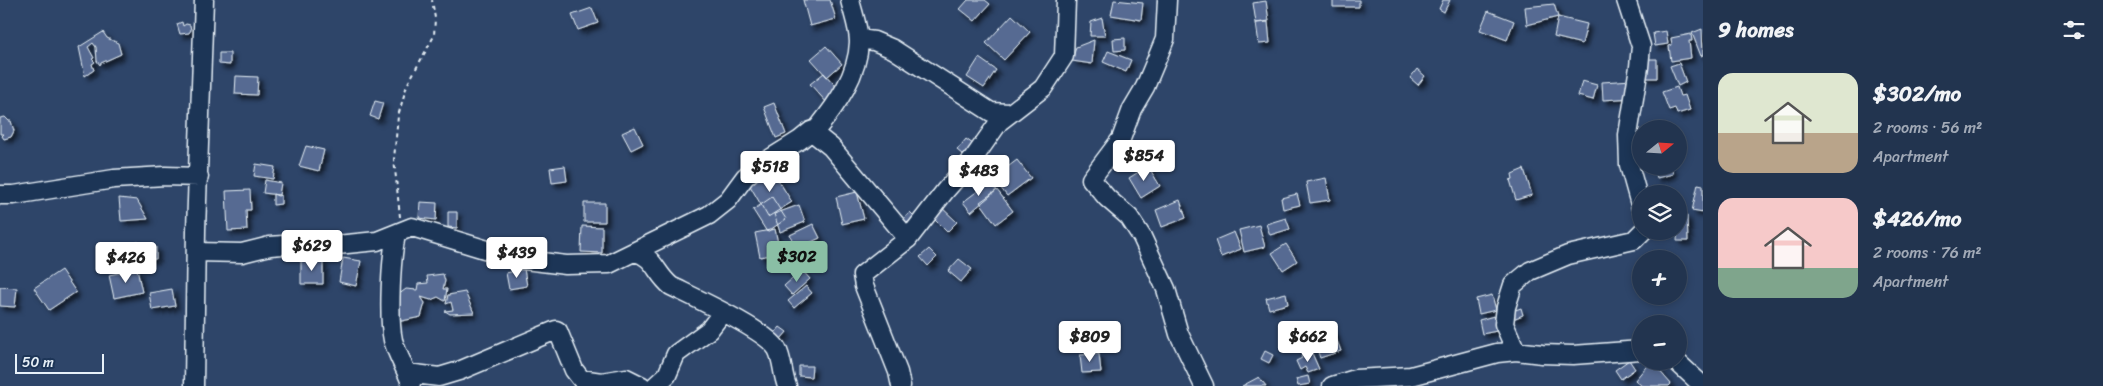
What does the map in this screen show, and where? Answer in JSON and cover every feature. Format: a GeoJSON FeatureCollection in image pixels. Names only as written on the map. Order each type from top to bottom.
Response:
{"type":"FeatureCollection","features":[{"type":"Feature","properties":{"kind":"street"},"geometry":{"type":"LineString","coordinates":[[194,386],[204,0]]}},
{"type":"Feature","properties":{"kind":"street"},"geometry":{"type":"LineString","coordinates":[[196,252],[242,252],[270,246],[296,244],[337,245],[377,241],[412,227],[516,259],[566,265],[609,264],[709,215],[728,200],[745,177],[776,154],[817,129],[844,90],[854,69],[858,39],[850,0]]}},
{"type":"Feature","properties":{"kind":"street"},"geometry":{"type":"LineString","coordinates":[[901,386],[898,372],[864,286],[862,275],[908,239],[999,122],[1043,88],[1064,56],[1066,0]]}},
{"type":"Feature","properties":{"kind":"street"},"geometry":{"type":"LineString","coordinates":[[1167,0],[1165,39],[1145,87],[1132,109],[1120,138],[1091,180],[1107,198],[1129,217],[1142,237],[1166,289],[1179,334],[1204,386]]}},
{"type":"Feature","properties":{"kind":"street"},"geometry":{"type":"LineString","coordinates":[[1626,0],[1641,46],[1640,67],[1628,135],[1629,165],[1635,185]]}},
{"type":"Feature","properties":{"kind":"street"},"geometry":{"type":"LineString","coordinates":[[858,39],[874,41],[893,49],[991,112],[1009,113]]}},
{"type":"Feature","properties":{"kind":"street"},"geometry":{"type":"LineString","coordinates":[[811,131],[831,147],[881,210],[908,239]]}},
{"type":"Feature","properties":{"kind":"street"},"geometry":{"type":"LineString","coordinates":[[0,207],[7,195],[114,179],[165,176],[199,177]]}},
{"type":"Feature","properties":{"kind":"street"},"geometry":{"type":"LineString","coordinates":[[399,233],[393,254],[392,332],[396,350],[410,380],[439,377],[459,371],[556,330],[580,379],[601,382],[626,378],[642,386]]}},
{"type":"Feature","properties":{"kind":"street"},"geometry":{"type":"LineString","coordinates":[[1516,351],[1504,324],[1506,307],[1513,284],[1530,271],[1578,251],[1634,240]]}},
{"type":"Feature","properties":{"kind":"street"},"geometry":{"type":"LineString","coordinates":[[635,252],[647,257],[654,264],[661,278],[671,286],[748,326],[776,348],[786,386]]}},
{"type":"Feature","properties":{"kind":"street"},"geometry":{"type":"LineString","coordinates":[[655,386],[668,374],[676,354],[709,330],[722,313]]}},
{"type":"Feature","properties":{"kind":"street"},"geometry":{"type":"LineString","coordinates":[[1332,386],[1355,379],[1411,376],[1497,353],[1516,351],[1573,355],[1632,351]]}},
{"type":"Feature","properties":{"kind":"street"},"geometry":{"type":"LineString","coordinates":[[1686,370],[1703,386]]}},
{"type":"Feature","properties":{"kind":"path"},"geometry":{"type":"LineString","coordinates":[[399,233],[394,159],[398,116],[407,85],[434,36],[435,18],[432,0]]}},
{"type":"Feature","properties":{"kind":"building"},"geometry":{"type":"Polygon","coordinates":[[[803,0],[830,0],[836,19],[810,26],[803,0]]]}},
{"type":"Feature","properties":{"kind":"building"},"geometry":{"type":"Polygon","coordinates":[[[968,0],[985,0],[990,4],[975,21],[960,9],[968,0]]]}},
{"type":"Feature","properties":{"kind":"building"},"geometry":{"type":"Polygon","coordinates":[[[1114,0],[1143,3],[1141,20],[1111,15],[1114,0]]]}},
{"type":"Feature","properties":{"kind":"building"},"geometry":{"type":"Polygon","coordinates":[[[1333,0],[1359,0],[1359,7],[1333,7],[1333,0]]]}},
{"type":"Feature","properties":{"kind":"building"},"geometry":{"type":"Polygon","coordinates":[[[1443,0],[1450,0],[1444,12],[1439,9],[1443,0]]]}},
{"type":"Feature","properties":{"kind":"building"},"geometry":{"type":"Polygon","coordinates":[[[1266,1],[1269,21],[1256,23],[1253,3],[1266,1]]]}},
{"type":"Feature","properties":{"kind":"building"},"geometry":{"type":"Polygon","coordinates":[[[1554,4],[1558,17],[1527,25],[1525,7],[1554,4]]]}},
{"type":"Feature","properties":{"kind":"building"},"geometry":{"type":"Polygon","coordinates":[[[592,8],[598,23],[578,30],[572,15],[592,8]]]}},
{"type":"Feature","properties":{"kind":"building"},"geometry":{"type":"Polygon","coordinates":[[[1488,11],[1514,21],[1507,40],[1480,30],[1488,11]]]}},
{"type":"Feature","properties":{"kind":"building"},"geometry":{"type":"Polygon","coordinates":[[[1012,15],[1030,32],[1004,60],[986,43],[1012,15]]]}},
{"type":"Feature","properties":{"kind":"building"},"geometry":{"type":"Polygon","coordinates":[[[1558,17],[1587,24],[1582,44],[1554,37],[1558,17]]]}},
{"type":"Feature","properties":{"kind":"building"},"geometry":{"type":"Polygon","coordinates":[[[1102,18],[1105,36],[1090,36],[1091,22],[1102,18]]]}},
{"type":"Feature","properties":{"kind":"building"},"geometry":{"type":"Polygon","coordinates":[[[182,22],[183,26],[186,24],[190,25],[191,30],[189,33],[180,34],[177,24],[182,22]]]}},
{"type":"Feature","properties":{"kind":"building"},"geometry":{"type":"Polygon","coordinates":[[[1268,22],[1270,43],[1259,44],[1256,23],[1268,22]]]}},
{"type":"Feature","properties":{"kind":"building"},"geometry":{"type":"Polygon","coordinates":[[[1702,29],[1703,55],[1701,56],[1692,33],[1702,29]]]}},
{"type":"Feature","properties":{"kind":"building"},"geometry":{"type":"Polygon","coordinates":[[[1666,31],[1668,44],[1655,46],[1653,33],[1666,31]]]}},
{"type":"Feature","properties":{"kind":"building"},"geometry":{"type":"Polygon","coordinates":[[[103,32],[107,38],[118,43],[121,54],[100,65],[97,61],[96,47],[93,43],[88,47],[94,58],[92,59],[95,62],[92,64],[94,70],[85,76],[79,47],[103,32]]]}},
{"type":"Feature","properties":{"kind":"building"},"geometry":{"type":"Polygon","coordinates":[[[1691,34],[1692,41],[1689,41],[1691,58],[1671,61],[1669,46],[1672,45],[1671,38],[1691,34]]]}},
{"type":"Feature","properties":{"kind":"building"},"geometry":{"type":"Polygon","coordinates":[[[1125,38],[1125,50],[1114,51],[1113,39],[1125,38]]]}},
{"type":"Feature","properties":{"kind":"building"},"geometry":{"type":"Polygon","coordinates":[[[1094,40],[1092,64],[1072,61],[1076,47],[1094,40]]]}},
{"type":"Feature","properties":{"kind":"building"},"geometry":{"type":"Polygon","coordinates":[[[826,46],[842,64],[827,77],[811,59],[826,46]]]}},
{"type":"Feature","properties":{"kind":"building"},"geometry":{"type":"Polygon","coordinates":[[[1108,51],[1131,60],[1126,72],[1103,62],[1108,51]]]}},
{"type":"Feature","properties":{"kind":"building"},"geometry":{"type":"Polygon","coordinates":[[[219,53],[230,53],[230,65],[219,64],[219,53]]]}},
{"type":"Feature","properties":{"kind":"building"},"geometry":{"type":"Polygon","coordinates":[[[979,58],[996,70],[984,88],[967,77],[979,58]]]}},
{"type":"Feature","properties":{"kind":"building"},"geometry":{"type":"Polygon","coordinates":[[[1644,59],[1657,59],[1657,78],[1644,78],[1644,59]]]}},
{"type":"Feature","properties":{"kind":"building"},"geometry":{"type":"Polygon","coordinates":[[[1679,63],[1686,82],[1678,86],[1670,66],[1679,63]]]}},
{"type":"Feature","properties":{"kind":"building"},"geometry":{"type":"Polygon","coordinates":[[[1417,69],[1425,76],[1418,85],[1410,78],[1417,69]]]}},
{"type":"Feature","properties":{"kind":"building"},"geometry":{"type":"Polygon","coordinates":[[[824,73],[841,92],[828,104],[810,84],[824,73]]]}},
{"type":"Feature","properties":{"kind":"building"},"geometry":{"type":"Polygon","coordinates":[[[236,76],[258,77],[257,95],[235,94],[236,76]]]}},
{"type":"Feature","properties":{"kind":"building"},"geometry":{"type":"Polygon","coordinates":[[[1632,80],[1633,98],[1603,100],[1602,82],[1632,80]]]}},
{"type":"Feature","properties":{"kind":"building"},"geometry":{"type":"Polygon","coordinates":[[[1582,81],[1597,85],[1593,100],[1578,96],[1582,81]]]}},
{"type":"Feature","properties":{"kind":"building"},"geometry":{"type":"Polygon","coordinates":[[[1677,87],[1680,96],[1685,95],[1690,110],[1677,114],[1675,108],[1669,110],[1662,92],[1677,87]]]}},
{"type":"Feature","properties":{"kind":"building"},"geometry":{"type":"Polygon","coordinates":[[[375,101],[383,103],[378,119],[370,116],[375,101]]]}},
{"type":"Feature","properties":{"kind":"building"},"geometry":{"type":"Polygon","coordinates":[[[774,103],[786,134],[776,138],[764,107],[774,103]]]}},
{"type":"Feature","properties":{"kind":"building"},"geometry":{"type":"Polygon","coordinates":[[[5,117],[11,121],[14,131],[11,137],[4,139],[2,136],[4,134],[0,134],[0,118],[5,117]]]}},
{"type":"Feature","properties":{"kind":"building"},"geometry":{"type":"Polygon","coordinates":[[[635,127],[643,144],[631,150],[622,133],[635,127]]]}},
{"type":"Feature","properties":{"kind":"building"},"geometry":{"type":"Polygon","coordinates":[[[966,139],[977,147],[968,159],[957,150],[966,139]]]}},
{"type":"Feature","properties":{"kind":"building"},"geometry":{"type":"Polygon","coordinates":[[[306,146],[324,150],[319,171],[299,166],[306,146]]]}},
{"type":"Feature","properties":{"kind":"building"},"geometry":{"type":"Polygon","coordinates":[[[1017,160],[1031,178],[1007,196],[993,178],[1017,160]]]}},
{"type":"Feature","properties":{"kind":"building"},"geometry":{"type":"Polygon","coordinates":[[[256,164],[275,167],[273,179],[254,176],[256,164]]]}},
{"type":"Feature","properties":{"kind":"building"},"geometry":{"type":"Polygon","coordinates":[[[565,166],[567,181],[552,183],[550,168],[565,166]]]}},
{"type":"Feature","properties":{"kind":"building"},"geometry":{"type":"Polygon","coordinates":[[[1148,166],[1160,186],[1141,198],[1129,178],[1148,166]]]}},
{"type":"Feature","properties":{"kind":"building"},"geometry":{"type":"Polygon","coordinates":[[[1524,169],[1532,195],[1516,200],[1510,180],[1513,179],[1512,174],[1524,169]]]}},
{"type":"Feature","properties":{"kind":"building"},"geometry":{"type":"Polygon","coordinates":[[[772,170],[792,202],[768,217],[749,184],[772,170]]]}},
{"type":"Feature","properties":{"kind":"building"},"geometry":{"type":"Polygon","coordinates":[[[1656,175],[1669,175],[1657,178],[1656,175]]]}},
{"type":"Feature","properties":{"kind":"building"},"geometry":{"type":"Polygon","coordinates":[[[1326,178],[1330,200],[1310,203],[1306,182],[1326,178]]]}},
{"type":"Feature","properties":{"kind":"building"},"geometry":{"type":"Polygon","coordinates":[[[265,180],[281,183],[279,195],[263,193],[265,180]]]}},
{"type":"Feature","properties":{"kind":"building"},"geometry":{"type":"Polygon","coordinates":[[[987,184],[997,190],[971,212],[963,202],[987,184]]]}},
{"type":"Feature","properties":{"kind":"building"},"geometry":{"type":"Polygon","coordinates":[[[1698,184],[1703,185],[1703,213],[1692,211],[1698,184]]]}},
{"type":"Feature","properties":{"kind":"building"},"geometry":{"type":"Polygon","coordinates":[[[250,190],[251,210],[246,210],[247,230],[228,231],[226,191],[250,190]]]}},
{"type":"Feature","properties":{"kind":"building"},"geometry":{"type":"Polygon","coordinates":[[[997,190],[1013,211],[996,224],[980,202],[997,190]]]}},
{"type":"Feature","properties":{"kind":"building"},"geometry":{"type":"Polygon","coordinates":[[[857,192],[864,219],[842,224],[836,197],[857,192]]]}},
{"type":"Feature","properties":{"kind":"building"},"geometry":{"type":"Polygon","coordinates":[[[273,194],[281,195],[281,204],[273,205],[273,194]]]}},
{"type":"Feature","properties":{"kind":"building"},"geometry":{"type":"Polygon","coordinates":[[[1297,194],[1300,205],[1283,209],[1281,198],[1297,194]]]}},
{"type":"Feature","properties":{"kind":"building"},"geometry":{"type":"Polygon","coordinates":[[[772,197],[786,219],[767,232],[753,210],[772,197]]]}},
{"type":"Feature","properties":{"kind":"building"},"geometry":{"type":"Polygon","coordinates":[[[119,198],[137,200],[148,219],[121,221],[119,198]]]}},
{"type":"Feature","properties":{"kind":"building"},"geometry":{"type":"Polygon","coordinates":[[[1180,200],[1186,218],[1162,227],[1156,210],[1180,200]]]}},
{"type":"Feature","properties":{"kind":"building"},"geometry":{"type":"Polygon","coordinates":[[[420,202],[437,203],[436,220],[419,218],[420,202]]]}},
{"type":"Feature","properties":{"kind":"building"},"geometry":{"type":"Polygon","coordinates":[[[584,203],[605,203],[605,222],[584,222],[584,203]]]}},
{"type":"Feature","properties":{"kind":"building"},"geometry":{"type":"Polygon","coordinates":[[[799,205],[805,222],[780,232],[774,214],[799,205]]]}},
{"type":"Feature","properties":{"kind":"building"},"geometry":{"type":"Polygon","coordinates":[[[939,205],[957,222],[947,232],[930,215],[939,205]]]}},
{"type":"Feature","properties":{"kind":"building"},"geometry":{"type":"Polygon","coordinates":[[[448,212],[457,212],[457,228],[448,227],[448,212]]]}},
{"type":"Feature","properties":{"kind":"building"},"geometry":{"type":"Polygon","coordinates":[[[910,212],[919,221],[910,230],[901,222],[910,212]]]}},
{"type":"Feature","properties":{"kind":"building"},"geometry":{"type":"Polygon","coordinates":[[[1687,216],[1688,241],[1677,241],[1687,240],[1687,216]]]}},
{"type":"Feature","properties":{"kind":"building"},"geometry":{"type":"Polygon","coordinates":[[[1286,218],[1290,229],[1270,235],[1266,224],[1286,218]]]}},
{"type":"Feature","properties":{"kind":"building"},"geometry":{"type":"Polygon","coordinates":[[[813,224],[820,238],[796,249],[790,235],[813,224]]]}},
{"type":"Feature","properties":{"kind":"building"},"geometry":{"type":"Polygon","coordinates":[[[1259,225],[1265,247],[1244,252],[1239,230],[1259,225]]]}},
{"type":"Feature","properties":{"kind":"building"},"geometry":{"type":"Polygon","coordinates":[[[582,226],[602,227],[602,253],[581,252],[582,226]]]}},
{"type":"Feature","properties":{"kind":"building"},"geometry":{"type":"Polygon","coordinates":[[[775,229],[780,253],[760,257],[755,233],[775,229]]]}},
{"type":"Feature","properties":{"kind":"building"},"geometry":{"type":"Polygon","coordinates":[[[1234,232],[1241,249],[1221,257],[1215,240],[1234,232]]]}},
{"type":"Feature","properties":{"kind":"building"},"geometry":{"type":"Polygon","coordinates":[[[137,242],[147,244],[147,247],[156,247],[156,259],[137,259],[137,242]]]}},
{"type":"Feature","properties":{"kind":"building"},"geometry":{"type":"Polygon","coordinates":[[[1286,244],[1297,261],[1283,270],[1272,253],[1286,244]]]}},
{"type":"Feature","properties":{"kind":"building"},"geometry":{"type":"Polygon","coordinates":[[[929,249],[937,257],[928,266],[920,257],[929,249]]]}},
{"type":"Feature","properties":{"kind":"building"},"geometry":{"type":"Polygon","coordinates":[[[343,258],[361,261],[356,286],[339,282],[343,258]]]}},
{"type":"Feature","properties":{"kind":"building"},"geometry":{"type":"Polygon","coordinates":[[[959,259],[972,269],[961,282],[948,271],[959,259]]]}},
{"type":"Feature","properties":{"kind":"building"},"geometry":{"type":"Polygon","coordinates":[[[301,260],[323,260],[323,284],[301,284],[301,260]]]}},
{"type":"Feature","properties":{"kind":"building"},"geometry":{"type":"Polygon","coordinates":[[[137,269],[142,292],[114,298],[109,275],[137,269]]]}},
{"type":"Feature","properties":{"kind":"building"},"geometry":{"type":"Polygon","coordinates":[[[524,269],[527,286],[509,289],[506,273],[524,269]]]}},
{"type":"Feature","properties":{"kind":"building"},"geometry":{"type":"Polygon","coordinates":[[[61,270],[76,292],[49,310],[34,288],[61,270]]]}},
{"type":"Feature","properties":{"kind":"building"},"geometry":{"type":"Polygon","coordinates":[[[802,270],[810,279],[792,295],[784,286],[802,270]]]}},
{"type":"Feature","properties":{"kind":"building"},"geometry":{"type":"Polygon","coordinates":[[[443,274],[445,281],[443,289],[447,289],[445,301],[438,297],[431,300],[421,297],[425,303],[421,317],[397,322],[398,295],[406,289],[417,290],[418,284],[428,283],[427,276],[443,274]]]}},
{"type":"Feature","properties":{"kind":"building"},"geometry":{"type":"Polygon","coordinates":[[[806,286],[812,293],[794,308],[788,301],[806,286]]]}},
{"type":"Feature","properties":{"kind":"building"},"geometry":{"type":"Polygon","coordinates":[[[0,287],[17,288],[15,307],[0,306],[0,287]]]}},
{"type":"Feature","properties":{"kind":"building"},"geometry":{"type":"Polygon","coordinates":[[[172,289],[175,306],[152,310],[149,293],[172,289]]]}},
{"type":"Feature","properties":{"kind":"building"},"geometry":{"type":"Polygon","coordinates":[[[465,292],[474,313],[450,314],[445,311],[453,310],[451,302],[446,304],[448,295],[465,292]]]}},
{"type":"Feature","properties":{"kind":"building"},"geometry":{"type":"Polygon","coordinates":[[[1286,293],[1288,304],[1269,309],[1266,298],[1286,293]]]}},
{"type":"Feature","properties":{"kind":"building"},"geometry":{"type":"Polygon","coordinates":[[[1492,295],[1496,310],[1479,314],[1476,299],[1492,295]]]}},
{"type":"Feature","properties":{"kind":"building"},"geometry":{"type":"Polygon","coordinates":[[[1521,308],[1523,315],[1513,319],[1510,312],[1521,308]]]}},
{"type":"Feature","properties":{"kind":"building"},"geometry":{"type":"Polygon","coordinates":[[[1494,316],[1497,331],[1482,334],[1479,320],[1494,316]]]}},
{"type":"Feature","properties":{"kind":"building"},"geometry":{"type":"Polygon","coordinates":[[[780,327],[787,332],[781,339],[775,333],[780,327]]]}},
{"type":"Feature","properties":{"kind":"building"},"geometry":{"type":"Polygon","coordinates":[[[1333,330],[1341,351],[1320,358],[1313,337],[1333,330]]]}},
{"type":"Feature","properties":{"kind":"building"},"geometry":{"type":"Polygon","coordinates":[[[1265,351],[1273,355],[1269,363],[1261,359],[1265,351]]]}},
{"type":"Feature","properties":{"kind":"building"},"geometry":{"type":"Polygon","coordinates":[[[1311,351],[1319,369],[1308,373],[1305,367],[1300,370],[1296,361],[1311,351]]]}},
{"type":"Feature","properties":{"kind":"building"},"geometry":{"type":"Polygon","coordinates":[[[1099,354],[1101,372],[1082,373],[1080,355],[1099,354]]]}},
{"type":"Feature","properties":{"kind":"building"},"geometry":{"type":"Polygon","coordinates":[[[1629,360],[1634,370],[1621,379],[1615,370],[1629,360]]]}},
{"type":"Feature","properties":{"kind":"building"},"geometry":{"type":"Polygon","coordinates":[[[799,366],[812,366],[811,377],[799,376],[799,366]]]}},
{"type":"Feature","properties":{"kind":"building"},"geometry":{"type":"Polygon","coordinates":[[[1643,370],[1659,370],[1671,384],[1669,386],[1642,386],[1635,380],[1643,370]]]}},
{"type":"Feature","properties":{"kind":"building"},"geometry":{"type":"Polygon","coordinates":[[[1308,376],[1310,384],[1298,386],[1296,379],[1308,376]]]}},
{"type":"Feature","properties":{"kind":"building"},"geometry":{"type":"Polygon","coordinates":[[[1259,377],[1266,386],[1242,386],[1259,377]]]}}]}
